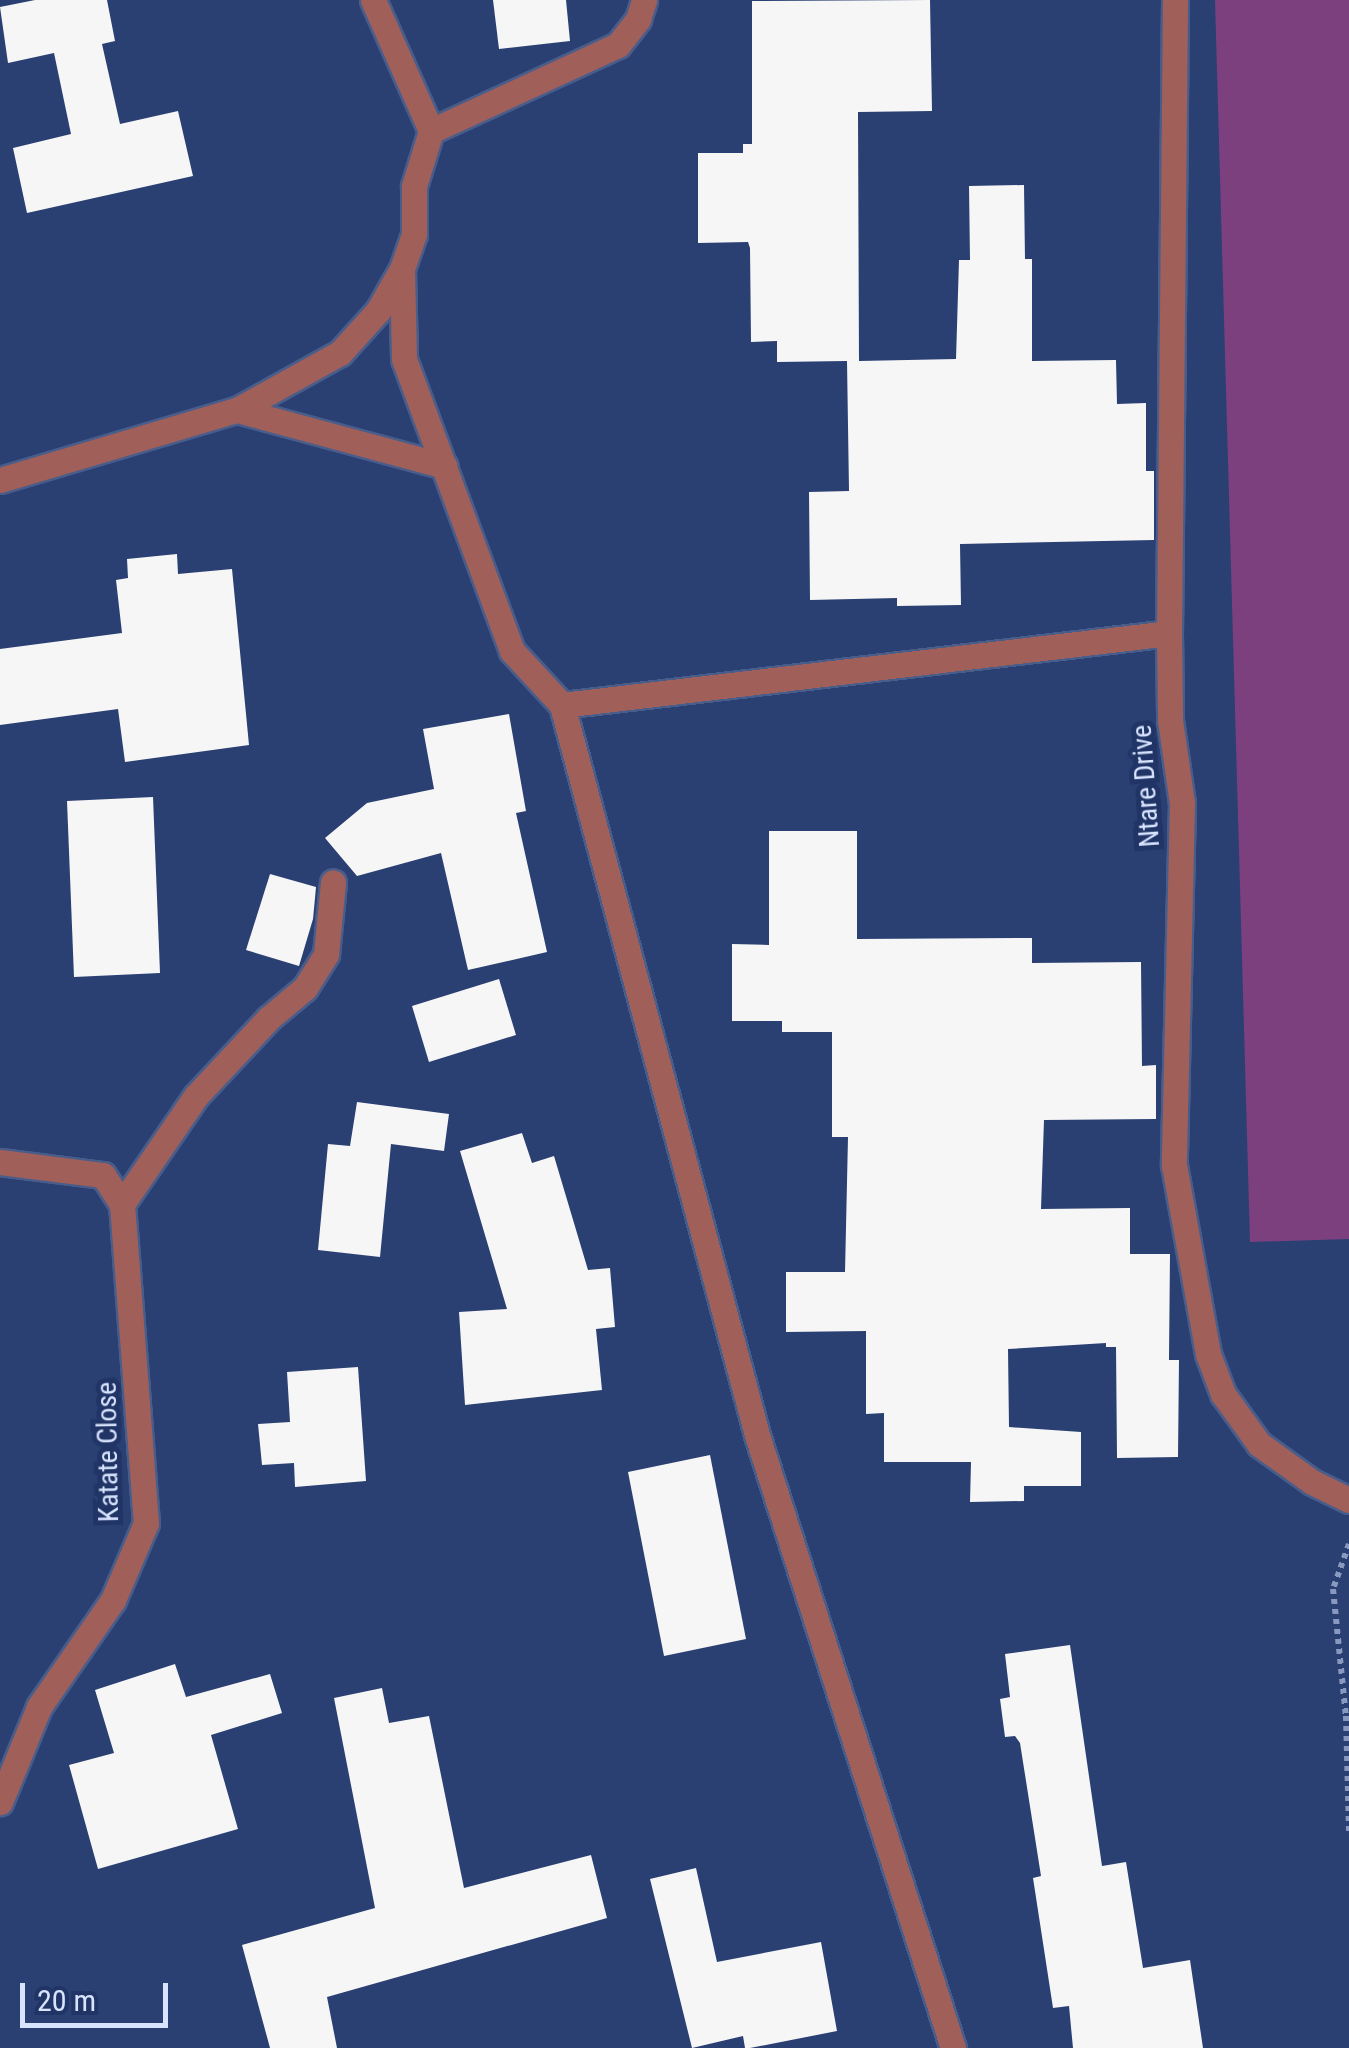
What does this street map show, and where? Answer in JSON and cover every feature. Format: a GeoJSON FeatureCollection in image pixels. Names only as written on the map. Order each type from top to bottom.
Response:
{"type":"FeatureCollection","features":[{"type":"Feature","properties":{"kind":"street"},"geometry":{"type":"LineString","coordinates":[[0,480],[237,410],[340,352],[378,311],[402,269],[414,234],[414,186],[430,131],[373,0]]}},
{"type":"Feature","properties":{"kind":"street"},"geometry":{"type":"LineString","coordinates":[[430,131],[618,45],[638,19],[644,0]]}},
{"type":"Feature","properties":{"kind":"street","name":"Ntare Drive"},"geometry":{"type":"LineString","coordinates":[[1175,0],[1169,633],[1170,720],[1182,803],[1174,1166],[1208,1354],[1223,1394],[1259,1444],[1312,1482],[1349,1500]]}},
{"type":"Feature","properties":{"kind":"street"},"geometry":{"type":"LineString","coordinates":[[402,269],[404,359],[512,651],[562,704],[758,1435],[952,2048]]}},
{"type":"Feature","properties":{"kind":"street"},"geometry":{"type":"LineString","coordinates":[[237,410],[445,466]]}},
{"type":"Feature","properties":{"kind":"street"},"geometry":{"type":"LineString","coordinates":[[562,704],[1169,633]]}},
{"type":"Feature","properties":{"kind":"street"},"geometry":{"type":"LineString","coordinates":[[0,1162],[103,1175],[122,1204],[196,1096],[269,1018],[305,988],[326,954],[333,882]]}},
{"type":"Feature","properties":{"kind":"street","name":"Katate Close"},"geometry":{"type":"LineString","coordinates":[[0,1802],[39,1706],[113,1600],[146,1523],[122,1204]]}},
{"type":"Feature","properties":{"kind":"path"},"geometry":{"type":"LineString","coordinates":[[1349,1544],[1334,1590],[1346,1716],[1349,1834]]}},
{"type":"Feature","properties":{"kind":"shaded area"},"geometry":{"type":"Polygon","coordinates":[[[1215,0],[1349,0],[1349,1239],[1250,1242],[1215,0]]]}},
{"type":"Feature","properties":{"kind":"building"},"geometry":{"type":"Polygon","coordinates":[[[35,0],[107,0],[115,41],[102,44],[120,124],[178,111],[193,176],[27,213],[13,148],[71,134],[54,53],[8,63],[0,7],[35,0]]]}},
{"type":"Feature","properties":{"kind":"building"},"geometry":{"type":"Polygon","coordinates":[[[493,0],[566,0],[570,41],[499,49],[493,0]]]}},
{"type":"Feature","properties":{"kind":"building"},"geometry":{"type":"Polygon","coordinates":[[[930,0],[932,111],[858,112],[859,361],[956,359],[959,260],[970,260],[969,186],[1024,185],[1025,259],[1032,259],[1032,361],[1116,360],[1117,404],[1146,403],[1146,471],[1154,471],[1154,540],[960,544],[961,605],[897,606],[897,598],[810,600],[809,492],[849,491],[847,361],[777,362],[777,341],[751,342],[750,248],[748,242],[698,243],[698,153],[743,153],[743,144],[752,144],[752,1],[930,0]]]}},
{"type":"Feature","properties":{"kind":"building"},"geometry":{"type":"Polygon","coordinates":[[[177,554],[178,574],[232,569],[249,745],[125,762],[118,709],[0,725],[0,649],[122,633],[116,580],[128,578],[127,559],[177,554]]]}},
{"type":"Feature","properties":{"kind":"building"},"geometry":{"type":"Polygon","coordinates":[[[509,714],[526,811],[516,813],[547,952],[468,970],[441,853],[357,876],[325,838],[367,803],[434,789],[423,729],[509,714]]]}},
{"type":"Feature","properties":{"kind":"building"},"geometry":{"type":"Polygon","coordinates":[[[153,797],[160,973],[74,977],[67,801],[153,797]]]}},
{"type":"Feature","properties":{"kind":"building"},"geometry":{"type":"Polygon","coordinates":[[[769,831],[857,831],[857,939],[1032,938],[1032,963],[1141,962],[1142,1066],[1156,1065],[1156,1119],[1044,1120],[1041,1209],[1130,1208],[1130,1254],[1170,1254],[1169,1360],[1179,1360],[1178,1457],[1117,1458],[1116,1347],[1106,1347],[1106,1343],[1008,1349],[1009,1427],[1081,1432],[1081,1486],[1024,1486],[1024,1501],[970,1502],[971,1462],[884,1462],[884,1413],[866,1414],[866,1331],[786,1332],[786,1272],[845,1272],[848,1137],[832,1137],[832,1032],[782,1032],[782,1021],[732,1021],[732,944],[769,945],[769,831]]]}},
{"type":"Feature","properties":{"kind":"building"},"geometry":{"type":"Polygon","coordinates":[[[270,874],[316,887],[313,919],[299,966],[246,950],[270,874]]]}},
{"type":"Feature","properties":{"kind":"building"},"geometry":{"type":"Polygon","coordinates":[[[499,979],[516,1035],[429,1062],[412,1006],[499,979]]]}},
{"type":"Feature","properties":{"kind":"building"},"geometry":{"type":"Polygon","coordinates":[[[357,1102],[449,1114],[444,1151],[391,1144],[380,1257],[318,1250],[328,1144],[350,1146],[357,1102]]]}},
{"type":"Feature","properties":{"kind":"building"},"geometry":{"type":"Polygon","coordinates":[[[522,1133],[532,1163],[554,1156],[588,1270],[610,1268],[615,1327],[596,1329],[602,1390],[465,1405],[459,1312],[507,1309],[460,1151],[522,1133]]]}},
{"type":"Feature","properties":{"kind":"building"},"geometry":{"type":"Polygon","coordinates":[[[358,1367],[366,1481],[295,1487],[294,1463],[262,1465],[258,1424],[290,1422],[287,1372],[358,1367]]]}},
{"type":"Feature","properties":{"kind":"building"},"geometry":{"type":"Polygon","coordinates":[[[710,1455],[746,1639],[664,1656],[628,1472],[710,1455]]]}},
{"type":"Feature","properties":{"kind":"building"},"geometry":{"type":"Polygon","coordinates":[[[1070,1645],[1102,1866],[1126,1862],[1143,1968],[1190,1960],[1203,2048],[1073,2048],[1069,2006],[1053,2008],[1033,1878],[1041,1876],[1020,1743],[1015,1736],[1005,1737],[1000,1699],[1010,1697],[1005,1654],[1070,1645]]]}},
{"type":"Feature","properties":{"kind":"building"},"geometry":{"type":"Polygon","coordinates":[[[175,1664],[186,1697],[270,1674],[282,1713],[211,1735],[238,1829],[98,1869],[69,1765],[114,1753],[95,1690],[175,1664]]]}},
{"type":"Feature","properties":{"kind":"building"},"geometry":{"type":"Polygon","coordinates":[[[382,1688],[389,1723],[429,1716],[464,1888],[591,1855],[607,1918],[327,1997],[337,2048],[270,2048],[242,1945],[375,1908],[334,1698],[382,1688]]]}},
{"type":"Feature","properties":{"kind":"building"},"geometry":{"type":"Polygon","coordinates":[[[696,1868],[717,1962],[821,1942],[837,2031],[750,2048],[745,2048],[743,2036],[692,2048],[650,1879],[696,1868]]]}}]}
